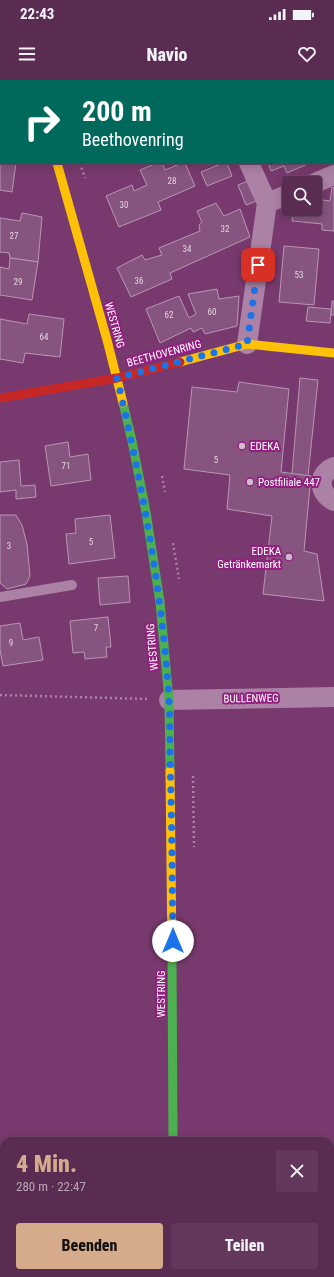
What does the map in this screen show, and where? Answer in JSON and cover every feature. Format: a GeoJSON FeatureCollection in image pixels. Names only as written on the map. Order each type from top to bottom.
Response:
{"type":"FeatureCollection","features":[{"type":"Feature","properties":{"kind":"street","name":"WESTRING"},"geometry":{"type":"LineString","coordinates":[[57,164],[117,378],[132,441],[146,512],[160,602],[169,700],[172,848],[173,1137]]}},
{"type":"Feature","properties":{"kind":"street"},"geometry":{"type":"LineString","coordinates":[[247,344],[267,203],[249,164]]}},
{"type":"Feature","properties":{"kind":"street"},"geometry":{"type":"LineString","coordinates":[[322,180],[334,175]]}},
{"type":"Feature","properties":{"kind":"street"},"geometry":{"type":"LineString","coordinates":[[267,203],[282,197]]}},
{"type":"Feature","properties":{"kind":"street","name":"BEETHOVENRING"},"geometry":{"type":"LineString","coordinates":[[0,398],[117,378],[247,344],[334,353]]}},
{"type":"Feature","properties":{"kind":"street"},"geometry":{"type":"LineString","coordinates":[[334,467],[326,472],[323,477],[322,489],[325,495],[334,501]]}},
{"type":"Feature","properties":{"kind":"street","name":"BULLENWEG"},"geometry":{"type":"LineString","coordinates":[[169,700],[334,697]]}},
{"type":"Feature","properties":{"kind":"lane"},"geometry":{"type":"LineString","coordinates":[[0,597],[72,585]]}},
{"type":"Feature","properties":{"kind":"path"},"geometry":{"type":"LineString","coordinates":[[147,692],[147,699]]}},
{"type":"Feature","properties":{"kind":"path"},"geometry":{"type":"LineString","coordinates":[[0,695],[169,700]]}},
{"type":"Feature","properties":{"kind":"building"},"geometry":{"type":"Polygon","coordinates":[[[0,164],[16,164],[12,192],[0,190],[0,164]]]}},
{"type":"Feature","properties":{"kind":"building"},"geometry":{"type":"Polygon","coordinates":[[[155,164],[162,164],[165,170],[180,164],[185,164],[195,186],[158,202],[161,210],[119,227],[106,196],[132,185],[134,191],[147,185],[140,170],[155,164]]]}},
{"type":"Feature","properties":{"kind":"building"},"geometry":{"type":"Polygon","coordinates":[[[221,164],[227,164],[232,176],[207,186],[201,172],[221,164]]]}},
{"type":"Feature","properties":{"kind":"building"},"geometry":{"type":"Polygon","coordinates":[[[268,164],[308,164],[287,173],[284,166],[271,171],[268,164]]]}},
{"type":"Feature","properties":{"kind":"building"},"geometry":{"type":"Polygon","coordinates":[[[248,181],[257,201],[246,205],[238,185],[248,181]]]}},
{"type":"Feature","properties":{"kind":"building"},"geometry":{"type":"Polygon","coordinates":[[[332,187],[334,188],[334,231],[322,230],[322,224],[292,221],[292,216],[322,216],[322,200],[330,201],[332,187]]]}},
{"type":"Feature","properties":{"kind":"building"},"geometry":{"type":"Polygon","coordinates":[[[216,203],[224,216],[240,209],[250,237],[170,273],[172,279],[131,297],[117,268],[142,255],[145,260],[162,255],[159,248],[200,231],[199,225],[202,222],[197,211],[216,203]]]}},
{"type":"Feature","properties":{"kind":"building"},"geometry":{"type":"Polygon","coordinates":[[[22,213],[42,217],[38,262],[10,258],[9,253],[0,252],[0,218],[20,221],[22,213]]]}},
{"type":"Feature","properties":{"kind":"building"},"geometry":{"type":"Polygon","coordinates":[[[284,246],[319,249],[314,305],[279,302],[284,246]]]}},
{"type":"Feature","properties":{"kind":"building"},"geometry":{"type":"Polygon","coordinates":[[[10,258],[38,262],[32,300],[0,295],[0,267],[9,269],[10,258]]]}},
{"type":"Feature","properties":{"kind":"building"},"geometry":{"type":"Polygon","coordinates":[[[217,289],[219,299],[239,296],[237,326],[205,334],[202,328],[193,332],[191,328],[160,343],[146,309],[179,296],[189,318],[196,314],[188,294],[217,289]]]}},
{"type":"Feature","properties":{"kind":"building"},"geometry":{"type":"Polygon","coordinates":[[[332,301],[334,301],[334,315],[331,315],[332,301]]]}},
{"type":"Feature","properties":{"kind":"building"},"geometry":{"type":"Polygon","coordinates":[[[308,307],[331,309],[330,323],[306,321],[308,307]]]}},
{"type":"Feature","properties":{"kind":"building"},"geometry":{"type":"Polygon","coordinates":[[[29,314],[64,319],[60,357],[25,353],[23,363],[0,359],[0,319],[27,324],[29,314]]]}},
{"type":"Feature","properties":{"kind":"building"},"geometry":{"type":"Polygon","coordinates":[[[300,378],[318,380],[308,476],[292,474],[300,378]]]}},
{"type":"Feature","properties":{"kind":"building"},"geometry":{"type":"Polygon","coordinates":[[[239,382],[289,389],[281,472],[311,476],[304,551],[317,554],[324,601],[263,594],[272,516],[227,509],[230,475],[184,469],[192,387],[237,392],[239,382]]]}},
{"type":"Feature","properties":{"kind":"building"},"geometry":{"type":"Polygon","coordinates":[[[68,442],[70,457],[88,454],[91,480],[51,486],[45,446],[68,442]]]}},
{"type":"Feature","properties":{"kind":"building"},"geometry":{"type":"Polygon","coordinates":[[[19,460],[21,486],[35,485],[36,497],[16,499],[16,490],[0,492],[0,462],[19,460]]]}},
{"type":"Feature","properties":{"kind":"building"},"geometry":{"type":"Polygon","coordinates":[[[0,515],[16,515],[22,525],[27,544],[30,576],[26,584],[7,589],[0,583],[0,515]]]}},
{"type":"Feature","properties":{"kind":"building"},"geometry":{"type":"Polygon","coordinates":[[[110,515],[115,558],[69,564],[66,534],[76,533],[75,519],[110,515]]]}},
{"type":"Feature","properties":{"kind":"building"},"geometry":{"type":"Polygon","coordinates":[[[128,576],[130,602],[100,605],[98,578],[128,576]]]}},
{"type":"Feature","properties":{"kind":"building"},"geometry":{"type":"Polygon","coordinates":[[[108,617],[111,647],[106,647],[107,657],[85,659],[84,652],[73,653],[70,621],[108,617]]]}},
{"type":"Feature","properties":{"kind":"building"},"geometry":{"type":"Polygon","coordinates":[[[20,623],[23,640],[39,637],[43,660],[3,666],[0,650],[0,626],[20,623]]]}},
{"type":"Feature","properties":{"kind":"traffic: fast"},"geometry":{"type":"LineString","coordinates":[[123,403],[146,512],[160,602],[169,700],[170,771]]}},
{"type":"Feature","properties":{"kind":"traffic: fast"},"geometry":{"type":"LineString","coordinates":[[172,958],[173,1137]]}},
{"type":"Feature","properties":{"kind":"traffic: slow"},"geometry":{"type":"LineString","coordinates":[[57,164],[107,340],[123,403]]}},
{"type":"Feature","properties":{"kind":"traffic: slow"},"geometry":{"type":"LineString","coordinates":[[180,362],[247,344],[334,353]]}},
{"type":"Feature","properties":{"kind":"traffic: slow"},"geometry":{"type":"LineString","coordinates":[[170,771],[172,958]]}},
{"type":"Feature","properties":{"kind":"traffic: jam"},"geometry":{"type":"LineString","coordinates":[[0,398],[117,378],[180,362]]}},
{"type":"Feature","properties":{"kind":"place","name":"EDEKA"},"geometry":{"type":"Point","coordinates":[242,446]}},
{"type":"Feature","properties":{"kind":"place","name":"Postfiliale 447"},"geometry":{"type":"Point","coordinates":[250,482]}},
{"type":"Feature","properties":{"kind":"place","name":"EDEKA Getränkemarkt"},"geometry":{"type":"Point","coordinates":[289,557]}},
{"type":"Feature","properties":{"kind":"route"},"geometry":{"type":"LineString","coordinates":[[173,941],[169,700],[160,602],[146,512],[132,441],[117,378],[247,344],[258,265]]}}]}
